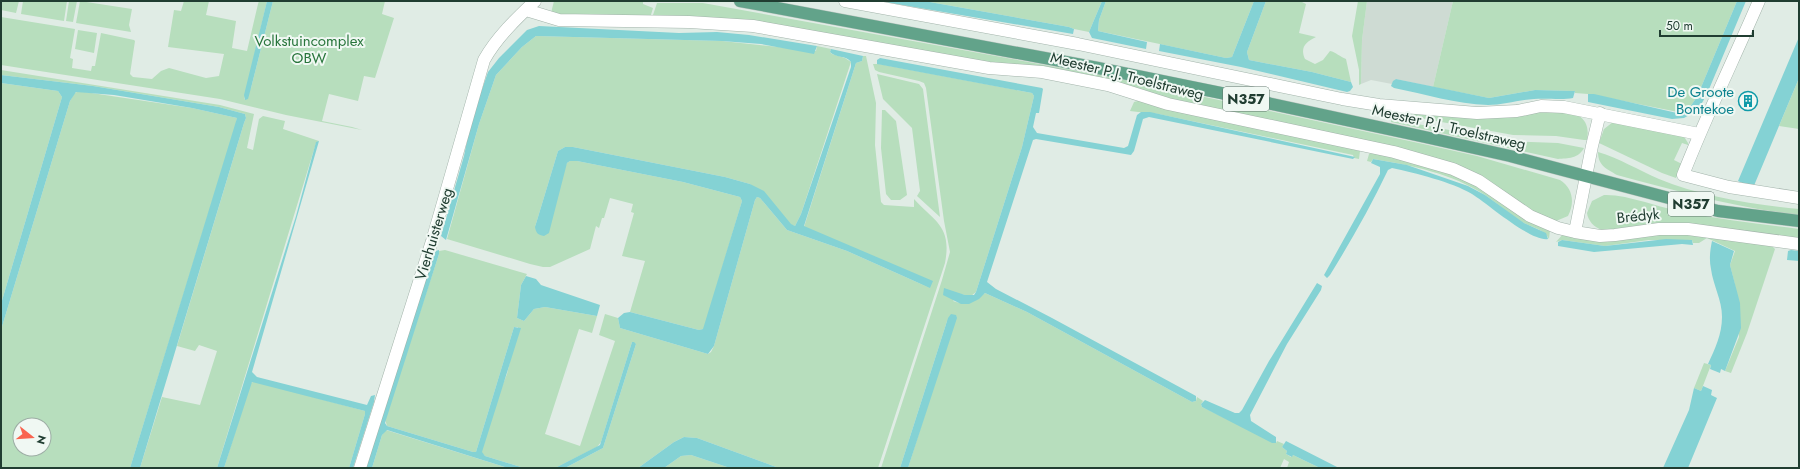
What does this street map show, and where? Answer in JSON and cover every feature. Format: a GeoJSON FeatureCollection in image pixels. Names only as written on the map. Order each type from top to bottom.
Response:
{"type":"FeatureCollection","features":[{"type":"Feature","properties":{"kind":"main road","name":"Meester P.J. Troelstraweg"},"geometry":{"type":"LineString","coordinates":[[740,1],[1121,72],[1426,137],[1510,156],[1586,177]]}},
{"type":"Feature","properties":{"kind":"main road","name":"Brédyk"},"geometry":{"type":"LineString","coordinates":[[1586,177],[1718,211],[1799,221]]}},
{"type":"Feature","properties":{"kind":"street","name":"Vierhuisterweg"},"geometry":{"type":"LineString","coordinates":[[360,468],[432,241],[484,60],[492,46],[526,6],[535,1]]}},
{"type":"Feature","properties":{"kind":"street","name":"Meester P.J. Troelstraweg"},"geometry":{"type":"LineString","coordinates":[[845,1],[1085,45],[1347,100],[1477,113],[1492,113],[1551,106],[1600,114],[1699,134]]}},
{"type":"Feature","properties":{"kind":"street"},"geometry":{"type":"LineString","coordinates":[[1759,1],[1699,134],[1683,175],[1722,186],[1799,198]]}},
{"type":"Feature","properties":{"kind":"street","name":"Meester P.J. Troelstraweg"},"geometry":{"type":"LineString","coordinates":[[526,6],[559,20],[689,22],[753,26],[983,67],[1033,70],[1108,85],[1168,104],[1394,152],[1454,169],[1479,181],[1518,208],[1542,222],[1575,232]]}},
{"type":"Feature","properties":{"kind":"street"},"geometry":{"type":"LineString","coordinates":[[1575,232],[1600,114]]}},
{"type":"Feature","properties":{"kind":"street","name":"Brédyk"},"geometry":{"type":"LineString","coordinates":[[1575,232],[1600,236],[1659,229],[1688,229],[1799,244]]}},
{"type":"Feature","properties":{"kind":"shaded area"},"geometry":{"type":"Polygon","coordinates":[[[1367,1],[1453,1],[1433,87],[1396,79],[1392,84],[1371,80],[1361,84],[1362,40],[1367,1]]]}},
{"type":"Feature","properties":{"kind":"green space"},"geometry":{"type":"Polygon","coordinates":[[[1,1],[19,1],[16,13],[1,10],[1,1]]]}},
{"type":"Feature","properties":{"kind":"green space"},"geometry":{"type":"Polygon","coordinates":[[[23,1],[67,1],[64,21],[21,14],[23,1]]]}},
{"type":"Feature","properties":{"kind":"green space"},"geometry":{"type":"Polygon","coordinates":[[[69,1],[77,1],[73,22],[66,21],[69,1]]]}},
{"type":"Feature","properties":{"kind":"green space"},"geometry":{"type":"Polygon","coordinates":[[[80,1],[132,9],[129,25],[131,32],[76,23],[80,1]]]}},
{"type":"Feature","properties":{"kind":"green space","name":"Volkstuincomplex OBW"},"geometry":{"type":"Polygon","coordinates":[[[184,1],[209,1],[206,15],[236,21],[232,48],[247,51],[259,1],[267,1],[244,100],[251,88],[273,1],[385,1],[382,14],[394,18],[375,78],[364,76],[358,101],[329,94],[322,121],[362,130],[286,115],[220,99],[1,65],[1,17],[75,29],[70,58],[73,59],[72,68],[91,71],[92,66],[95,66],[101,33],[135,41],[130,74],[133,77],[152,79],[161,71],[169,68],[206,78],[219,76],[224,54],[168,47],[174,10],[181,11],[184,1]]]}},
{"type":"Feature","properties":{"kind":"green space"},"geometry":{"type":"Polygon","coordinates":[[[554,1],[643,1],[643,4],[653,8],[650,18],[566,15],[551,13],[554,1]]]}},
{"type":"Feature","properties":{"kind":"green space"},"geometry":{"type":"Polygon","coordinates":[[[924,1],[1102,1],[1089,32],[1069,27],[924,1]]]}},
{"type":"Feature","properties":{"kind":"green space"},"geometry":{"type":"Polygon","coordinates":[[[1106,1],[1254,1],[1232,57],[1226,58],[1098,31],[1099,20],[1106,1]]]}},
{"type":"Feature","properties":{"kind":"green space"},"geometry":{"type":"Polygon","coordinates":[[[1266,1],[1300,1],[1306,4],[1299,33],[1316,37],[1304,46],[1303,52],[1305,59],[1315,64],[1323,60],[1330,51],[1334,52],[1346,59],[1351,82],[1312,72],[1249,60],[1247,52],[1266,1]]]}},
{"type":"Feature","properties":{"kind":"green space"},"geometry":{"type":"Polygon","coordinates":[[[1358,1],[1367,1],[1362,40],[1361,84],[1359,85],[1359,70],[1352,36],[1358,1]]]}},
{"type":"Feature","properties":{"kind":"green space"},"geometry":{"type":"Polygon","coordinates":[[[1453,1],[1737,1],[1697,97],[1687,111],[1683,113],[1588,94],[1575,93],[1575,91],[1535,90],[1489,98],[1433,87],[1453,1]]]}},
{"type":"Feature","properties":{"kind":"green space"},"geometry":{"type":"Polygon","coordinates":[[[657,3],[703,3],[1117,78],[1428,145],[1477,156],[1560,180],[1568,187],[1570,191],[1572,196],[1572,206],[1568,216],[1556,221],[1531,210],[1482,177],[1001,64],[652,18],[657,3]]]}},
{"type":"Feature","properties":{"kind":"green space"},"geometry":{"type":"Polygon","coordinates":[[[78,30],[97,33],[94,53],[75,49],[78,30]]]}},
{"type":"Feature","properties":{"kind":"green space"},"geometry":{"type":"Polygon","coordinates":[[[536,36],[722,41],[816,51],[817,46],[831,49],[830,52],[832,54],[845,58],[851,62],[801,214],[795,226],[791,225],[750,184],[725,177],[573,147],[565,147],[558,151],[535,227],[567,163],[570,161],[577,161],[683,182],[740,197],[742,201],[704,329],[699,330],[630,312],[645,261],[622,256],[634,213],[631,212],[633,204],[610,198],[604,218],[602,218],[599,228],[596,226],[590,249],[550,267],[530,264],[447,239],[479,124],[496,75],[522,47],[536,36]]]}},
{"type":"Feature","properties":{"kind":"green space"},"geometry":{"type":"Polygon","coordinates":[[[863,56],[866,56],[876,103],[875,145],[881,202],[884,205],[914,207],[914,199],[940,226],[944,233],[947,251],[945,263],[878,468],[779,468],[697,438],[684,437],[674,442],[638,468],[565,468],[603,448],[636,344],[632,342],[601,442],[597,447],[555,468],[524,468],[485,456],[482,453],[482,449],[507,374],[518,327],[514,327],[476,452],[387,426],[385,419],[439,251],[445,250],[527,274],[521,285],[517,318],[524,321],[534,309],[545,307],[597,316],[592,333],[579,329],[545,434],[580,446],[615,341],[599,335],[605,314],[618,318],[620,328],[708,354],[711,352],[757,197],[760,198],[787,230],[847,251],[930,288],[804,227],[856,63],[862,61],[863,56]]]}},
{"type":"Feature","properties":{"kind":"green space"},"geometry":{"type":"Polygon","coordinates":[[[873,64],[1032,93],[1034,96],[1022,147],[976,292],[971,296],[959,294],[953,301],[962,303],[970,302],[985,293],[1027,312],[1192,402],[1196,401],[1197,397],[1203,401],[1201,404],[1202,407],[1276,443],[1277,441],[1284,444],[1282,447],[1287,451],[1286,454],[1291,457],[1293,455],[1320,468],[1287,468],[1289,462],[1284,459],[1280,468],[908,468],[930,398],[948,318],[900,468],[881,468],[950,252],[944,221],[926,88],[924,83],[879,72],[875,70],[873,64]]]}},
{"type":"Feature","properties":{"kind":"green space"},"geometry":{"type":"Polygon","coordinates":[[[1,70],[220,105],[254,114],[247,148],[253,150],[259,119],[263,116],[285,121],[283,129],[319,141],[316,143],[217,468],[140,468],[162,397],[200,405],[217,351],[199,345],[195,351],[177,346],[246,118],[245,114],[219,107],[93,86],[1,75],[1,70]]]}},
{"type":"Feature","properties":{"kind":"green space"},"geometry":{"type":"Polygon","coordinates":[[[877,74],[919,84],[923,89],[940,217],[917,196],[920,191],[912,128],[883,99],[877,74]]]}},
{"type":"Feature","properties":{"kind":"green space"},"geometry":{"type":"Polygon","coordinates":[[[1799,78],[1799,129],[1779,126],[1799,78]]]}},
{"type":"Feature","properties":{"kind":"green space"},"geometry":{"type":"Polygon","coordinates":[[[1,83],[58,91],[62,97],[1,304],[1,83]]]}},
{"type":"Feature","properties":{"kind":"green space"},"geometry":{"type":"Polygon","coordinates":[[[78,91],[192,108],[237,118],[130,468],[1,468],[1,330],[70,101],[74,94],[78,91]]]}},
{"type":"Feature","properties":{"kind":"green space"},"geometry":{"type":"Polygon","coordinates":[[[1141,100],[1360,151],[1359,159],[1354,158],[1353,155],[1159,114],[1130,111],[1134,102],[1141,100]]]}},
{"type":"Feature","properties":{"kind":"green space"},"geometry":{"type":"Polygon","coordinates":[[[1370,109],[1553,110],[1578,115],[1581,117],[1585,123],[1588,136],[1587,140],[1584,140],[1556,136],[1513,135],[1370,109]]]}},
{"type":"Feature","properties":{"kind":"green space"},"geometry":{"type":"Polygon","coordinates":[[[882,110],[885,110],[896,121],[907,195],[900,200],[891,200],[886,194],[881,148],[882,110]]]}},
{"type":"Feature","properties":{"kind":"green space"},"geometry":{"type":"Polygon","coordinates":[[[1391,119],[1508,141],[1558,143],[1584,148],[1582,152],[1576,156],[1558,159],[1391,122],[1391,119]]]}},
{"type":"Feature","properties":{"kind":"green space"},"geometry":{"type":"Polygon","coordinates":[[[1613,122],[1683,135],[1688,145],[1682,143],[1674,160],[1682,164],[1676,178],[1662,173],[1599,143],[1604,129],[1613,122]]]}},
{"type":"Feature","properties":{"kind":"green space"},"geometry":{"type":"Polygon","coordinates":[[[1373,152],[1463,177],[1550,230],[1549,239],[1541,231],[1522,222],[1485,195],[1459,181],[1417,167],[1373,159],[1371,162],[1367,161],[1369,154],[1373,152]]]}},
{"type":"Feature","properties":{"kind":"green space"},"geometry":{"type":"Polygon","coordinates":[[[1598,152],[1613,157],[1675,185],[1728,199],[1799,209],[1799,215],[1752,208],[1684,193],[1617,175],[1601,164],[1598,157],[1598,152]]]}},
{"type":"Feature","properties":{"kind":"green space"},"geometry":{"type":"Polygon","coordinates":[[[1604,195],[1613,195],[1633,199],[1675,210],[1713,217],[1799,229],[1799,239],[1602,230],[1592,223],[1587,213],[1592,201],[1604,195]]]}},
{"type":"Feature","properties":{"kind":"green space"},"geometry":{"type":"Polygon","coordinates":[[[1681,233],[1772,246],[1775,249],[1747,333],[1731,373],[1725,371],[1739,337],[1735,285],[1730,265],[1735,251],[1707,238],[1699,243],[1693,243],[1692,240],[1649,240],[1605,246],[1562,240],[1556,242],[1563,234],[1681,233]]]}},
{"type":"Feature","properties":{"kind":"green space"},"geometry":{"type":"Polygon","coordinates":[[[1704,363],[1711,365],[1701,391],[1694,388],[1704,363]]]}},
{"type":"Feature","properties":{"kind":"green space"},"geometry":{"type":"Polygon","coordinates":[[[254,381],[365,411],[349,468],[224,468],[250,384],[254,381]]]}},
{"type":"Feature","properties":{"kind":"green space"},"geometry":{"type":"Polygon","coordinates":[[[386,430],[508,468],[372,468],[382,435],[386,430]]]}},
{"type":"Feature","properties":{"kind":"green space"},"geometry":{"type":"Polygon","coordinates":[[[691,455],[730,468],[664,468],[681,456],[691,455]]]}},
{"type":"Feature","properties":{"kind":"water"},"geometry":{"type":"Polygon","coordinates":[[[267,1],[273,1],[248,99],[245,100],[244,95],[267,1]]]}},
{"type":"Feature","properties":{"kind":"water"},"geometry":{"type":"Polygon","coordinates":[[[879,1],[924,1],[1074,29],[1073,34],[879,1]]]}},
{"type":"Feature","properties":{"kind":"water"},"geometry":{"type":"Polygon","coordinates":[[[1102,1],[1106,1],[1099,20],[1098,31],[1147,42],[1146,49],[1092,38],[1089,32],[1102,1]]]}},
{"type":"Feature","properties":{"kind":"water"},"geometry":{"type":"Polygon","coordinates":[[[1254,1],[1266,1],[1247,52],[1249,60],[1312,72],[1351,82],[1353,87],[1350,91],[1347,92],[1241,67],[1159,51],[1160,44],[1226,58],[1232,57],[1254,1]]]}},
{"type":"Feature","properties":{"kind":"water"},"geometry":{"type":"Polygon","coordinates":[[[1737,1],[1746,1],[1707,94],[1698,110],[1684,118],[1672,119],[1588,102],[1588,94],[1594,94],[1677,113],[1687,111],[1697,97],[1737,1]]]}},
{"type":"Feature","properties":{"kind":"water"},"geometry":{"type":"Polygon","coordinates":[[[539,26],[679,33],[717,32],[749,35],[817,46],[814,54],[761,44],[722,41],[536,36],[522,47],[496,75],[479,124],[446,240],[441,236],[464,156],[471,121],[488,72],[499,58],[527,30],[539,26]]]}},
{"type":"Feature","properties":{"kind":"water"},"geometry":{"type":"Polygon","coordinates":[[[1799,37],[1799,78],[1753,188],[1738,181],[1799,37]]]}},
{"type":"Feature","properties":{"kind":"water"},"geometry":{"type":"Polygon","coordinates":[[[831,49],[863,56],[862,61],[856,63],[804,226],[933,281],[930,288],[847,251],[787,230],[760,198],[757,197],[714,346],[708,354],[620,328],[618,318],[624,313],[630,312],[699,330],[703,329],[742,201],[740,197],[683,182],[577,161],[570,161],[567,163],[549,233],[542,236],[536,231],[535,227],[558,151],[565,147],[573,147],[725,177],[750,184],[764,191],[791,224],[795,226],[801,214],[851,67],[851,62],[849,60],[832,54],[830,52],[831,49]]]}},
{"type":"Feature","properties":{"kind":"water"},"geometry":{"type":"Polygon","coordinates":[[[880,58],[1042,88],[1039,113],[1036,113],[1033,127],[1037,133],[1124,148],[1128,146],[1137,115],[1141,112],[1150,112],[1355,157],[1353,159],[1149,117],[1143,119],[1134,151],[1131,155],[1036,139],[1033,140],[987,282],[996,289],[1196,396],[1196,401],[1192,402],[1027,312],[985,293],[979,299],[969,304],[961,304],[943,295],[944,288],[965,295],[974,295],[976,292],[1022,147],[1034,96],[1032,93],[877,64],[877,60],[880,58]]]}},
{"type":"Feature","properties":{"kind":"water"},"geometry":{"type":"Polygon","coordinates":[[[1,75],[93,86],[219,107],[245,114],[246,118],[140,468],[130,468],[237,118],[192,108],[114,95],[76,92],[70,101],[1,330],[1,304],[62,97],[58,91],[1,83],[1,75]]]}},
{"type":"Feature","properties":{"kind":"water"},"geometry":{"type":"Polygon","coordinates":[[[1396,79],[1489,98],[1535,90],[1575,91],[1573,98],[1569,99],[1534,99],[1488,105],[1452,101],[1394,88],[1391,86],[1393,81],[1396,79]]]}},
{"type":"Feature","properties":{"kind":"water"},"geometry":{"type":"Polygon","coordinates":[[[319,141],[252,372],[257,377],[367,405],[371,396],[375,395],[374,402],[353,468],[349,468],[365,411],[252,382],[224,468],[217,468],[296,216],[316,142],[319,141]]]}},
{"type":"Feature","properties":{"kind":"water"},"geometry":{"type":"Polygon","coordinates":[[[1373,159],[1407,165],[1468,186],[1485,195],[1524,223],[1546,233],[1548,239],[1531,235],[1464,190],[1433,178],[1392,168],[1388,170],[1346,249],[1327,278],[1324,275],[1380,174],[1380,167],[1371,163],[1373,159]]]}},
{"type":"Feature","properties":{"kind":"water"},"geometry":{"type":"Polygon","coordinates":[[[1666,239],[1692,240],[1693,245],[1682,244],[1594,252],[1558,246],[1558,242],[1562,240],[1605,246],[1666,239]]]}},
{"type":"Feature","properties":{"kind":"water"},"geometry":{"type":"Polygon","coordinates":[[[1712,241],[1734,251],[1730,265],[1740,303],[1741,328],[1725,371],[1721,369],[1720,373],[1710,369],[1711,365],[1708,364],[1716,347],[1722,323],[1721,305],[1710,266],[1712,241]]]}},
{"type":"Feature","properties":{"kind":"water"},"geometry":{"type":"Polygon","coordinates":[[[439,250],[385,423],[387,426],[476,452],[514,327],[521,328],[482,452],[485,456],[524,468],[508,468],[387,430],[382,435],[372,468],[364,468],[435,251],[439,250]]]}},
{"type":"Feature","properties":{"kind":"water"},"geometry":{"type":"Polygon","coordinates":[[[1788,251],[1799,251],[1799,261],[1787,260],[1788,251]]]}},
{"type":"Feature","properties":{"kind":"water"},"geometry":{"type":"Polygon","coordinates":[[[526,276],[536,279],[541,285],[600,305],[597,316],[545,307],[534,309],[524,321],[517,318],[521,285],[526,276]]]}},
{"type":"Feature","properties":{"kind":"water"},"geometry":{"type":"Polygon","coordinates":[[[1317,283],[1322,286],[1321,290],[1287,344],[1250,415],[1251,421],[1276,437],[1276,443],[1272,443],[1202,407],[1201,404],[1205,400],[1235,413],[1239,413],[1242,410],[1269,361],[1317,283]]]}},
{"type":"Feature","properties":{"kind":"water"},"geometry":{"type":"Polygon","coordinates":[[[951,314],[956,315],[957,318],[908,468],[900,468],[948,318],[951,314]]]}},
{"type":"Feature","properties":{"kind":"water"},"geometry":{"type":"Polygon","coordinates":[[[632,342],[636,344],[603,448],[565,468],[555,468],[600,445],[632,342]]]}},
{"type":"Feature","properties":{"kind":"water"},"geometry":{"type":"Polygon","coordinates":[[[1703,386],[1712,390],[1711,395],[1717,398],[1688,468],[1663,468],[1689,410],[1694,388],[1701,391],[1703,386]]]}},
{"type":"Feature","properties":{"kind":"water"},"geometry":{"type":"Polygon","coordinates":[[[684,437],[697,438],[779,468],[730,468],[691,455],[681,456],[664,468],[638,468],[674,442],[684,437]]]}},
{"type":"Feature","properties":{"kind":"water"},"geometry":{"type":"Polygon","coordinates":[[[1286,441],[1339,468],[1320,468],[1293,455],[1292,457],[1286,454],[1287,451],[1282,447],[1286,441]]]}},
{"type":"Feature","properties":{"kind":"place","name":"De Groote Bontekoe"},"geometry":{"type":"Point","coordinates":[1748,101]}}]}
